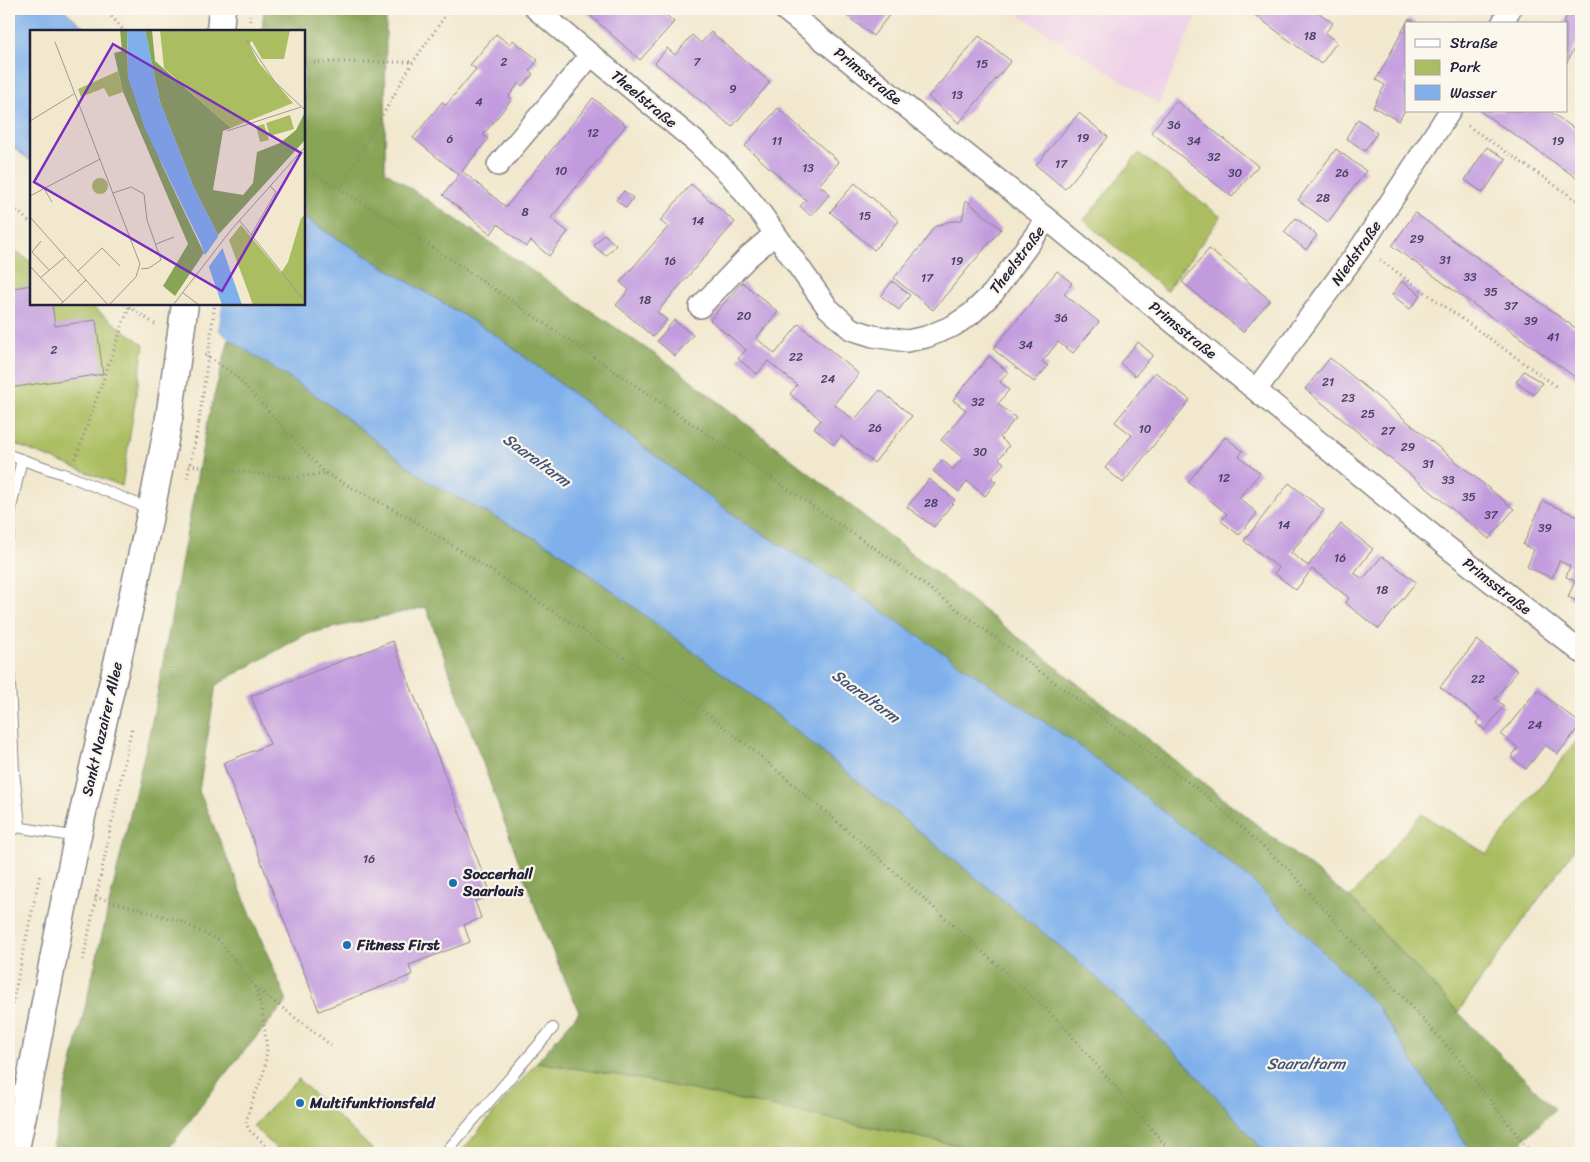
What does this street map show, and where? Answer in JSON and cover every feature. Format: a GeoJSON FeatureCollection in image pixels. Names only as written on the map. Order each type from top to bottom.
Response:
{"type":"FeatureCollection","features":[{"type":"Feature","properties":{"kind":"street"},"geometry":{"type":"LineString","coordinates":[[220,30],[222,9]]}},
{"type":"Feature","properties":{"kind":"street","name":"Theelstraße"},"geometry":{"type":"LineString","coordinates":[[536,9],[697,143],[732,178],[828,308],[851,329],[873,336],[907,341],[926,337],[952,326],[971,314],[993,294],[1047,219]]}},
{"type":"Feature","properties":{"kind":"street","name":"Primsstraße"},"geometry":{"type":"LineString","coordinates":[[784,9],[1047,219],[1447,547],[1581,652]]}},
{"type":"Feature","properties":{"kind":"street"},"geometry":{"type":"LineString","coordinates":[[1503,22],[1510,9]]}},
{"type":"Feature","properties":{"kind":"street"},"geometry":{"type":"LineString","coordinates":[[498,165],[591,55]]}},
{"type":"Feature","properties":{"kind":"street","name":"Niedstraße"},"geometry":{"type":"LineString","coordinates":[[1256,390],[1361,247],[1450,112]]}},
{"type":"Feature","properties":{"kind":"street"},"geometry":{"type":"LineString","coordinates":[[700,307],[748,257],[775,234]]}},
{"type":"Feature","properties":{"kind":"street","name":"Sankt Nazairer Allee"},"geometry":{"type":"LineString","coordinates":[[15,1153],[19,1091],[162,459],[185,305]]}},
{"type":"Feature","properties":{"kind":"lane"},"geometry":{"type":"LineString","coordinates":[[9,455],[70,476],[151,509]]}},
{"type":"Feature","properties":{"kind":"lane"},"geometry":{"type":"LineString","coordinates":[[9,536],[11,508],[22,460]]}},
{"type":"Feature","properties":{"kind":"lane"},"geometry":{"type":"LineString","coordinates":[[9,662],[14,772],[18,822],[20,826]]}},
{"type":"Feature","properties":{"kind":"lane"},"geometry":{"type":"LineString","coordinates":[[9,833],[20,826],[78,836]]}},
{"type":"Feature","properties":{"kind":"lane"},"geometry":{"type":"LineString","coordinates":[[445,1153],[553,1028]]}},
{"type":"Feature","properties":{"kind":"path"},"geometry":{"type":"LineString","coordinates":[[105,9],[123,30]]}},
{"type":"Feature","properties":{"kind":"path"},"geometry":{"type":"LineString","coordinates":[[340,189],[413,62],[450,9]]}},
{"type":"Feature","properties":{"kind":"path"},"geometry":{"type":"LineString","coordinates":[[305,62],[413,62]]}},
{"type":"Feature","properties":{"kind":"path"},"geometry":{"type":"LineString","coordinates":[[1450,112],[1581,203]]}},
{"type":"Feature","properties":{"kind":"path"},"geometry":{"type":"LineString","coordinates":[[305,171],[340,189],[431,246],[886,556],[1204,794],[1296,878],[1460,1062],[1530,1153]]}},
{"type":"Feature","properties":{"kind":"path"},"geometry":{"type":"LineString","coordinates":[[9,204],[30,222]]}},
{"type":"Feature","properties":{"kind":"path"},"geometry":{"type":"LineString","coordinates":[[1361,247],[1556,386]]}},
{"type":"Feature","properties":{"kind":"path"},"geometry":{"type":"LineString","coordinates":[[126,305],[161,328]]}},
{"type":"Feature","properties":{"kind":"path"},"geometry":{"type":"LineString","coordinates":[[186,485],[199,422],[215,305]]}},
{"type":"Feature","properties":{"kind":"path"},"geometry":{"type":"LineString","coordinates":[[70,476],[129,307]]}},
{"type":"Feature","properties":{"kind":"path"},"geometry":{"type":"LineString","coordinates":[[202,353],[234,374],[325,473],[430,531],[691,702],[759,755],[878,857],[1059,1021],[1172,1153]]}},
{"type":"Feature","properties":{"kind":"path"},"geometry":{"type":"LineString","coordinates":[[162,459],[190,466],[292,478],[325,473]]}},
{"type":"Feature","properties":{"kind":"path"},"geometry":{"type":"LineString","coordinates":[[82,964],[134,717]]}},
{"type":"Feature","properties":{"kind":"path"},"geometry":{"type":"LineString","coordinates":[[95,897],[180,920],[218,940],[255,986],[331,1044]]}},
{"type":"Feature","properties":{"kind":"path"},"geometry":{"type":"LineString","coordinates":[[255,986],[262,1010],[266,1048],[264,1072],[246,1123],[249,1130],[274,1153]]}},
{"type":"Feature","properties":{"kind":"shaded area"},"geometry":{"type":"Polygon","coordinates":[[[1010,9],[1199,9],[1159,104],[1010,9]]]}},
{"type":"Feature","properties":{"kind":"green space"},"geometry":{"type":"Polygon","coordinates":[[[264,9],[386,9],[385,171],[678,370],[1350,898],[1458,1012],[1555,1109],[1511,1153],[1472,1153],[1377,1006],[838,581],[739,519],[497,336],[305,219],[305,30],[262,30],[264,9]]]}},
{"type":"Feature","properties":{"kind":"green space"},"geometry":{"type":"Polygon","coordinates":[[[1139,153],[1221,217],[1166,291],[1084,220],[1139,153]]]}},
{"type":"Feature","properties":{"kind":"green space"},"geometry":{"type":"Polygon","coordinates":[[[9,246],[30,261],[30,305],[89,305],[144,345],[122,486],[9,442],[9,246]]]}},
{"type":"Feature","properties":{"kind":"green space"},"geometry":{"type":"Polygon","coordinates":[[[229,339],[327,403],[430,483],[556,549],[767,707],[1085,967],[1188,1065],[1266,1153],[995,1153],[640,1079],[537,1062],[579,1012],[544,931],[426,607],[306,634],[216,685],[199,791],[287,1001],[229,1069],[170,1147],[169,1153],[51,1153],[153,717],[207,423],[229,339]]]}},
{"type":"Feature","properties":{"kind":"green space"},"geometry":{"type":"Polygon","coordinates":[[[1581,735],[1581,840],[1458,1012],[1350,898],[1421,814],[1487,854],[1581,735]]]}},
{"type":"Feature","properties":{"kind":"green space"},"geometry":{"type":"Polygon","coordinates":[[[537,1062],[640,1079],[995,1153],[460,1153],[537,1062]]]}},
{"type":"Feature","properties":{"kind":"green space","name":"Multifunktionsfeld"},"geometry":{"type":"Polygon","coordinates":[[[298,1079],[376,1153],[281,1153],[253,1126],[298,1079]]]}},
{"type":"Feature","properties":{"kind":"water"},"geometry":{"type":"Polygon","coordinates":[[[9,9],[63,9],[87,30],[30,30],[30,160],[9,144],[9,9]]]}},
{"type":"Feature","properties":{"kind":"water","name":"Saaraltarm"},"geometry":{"type":"Polygon","coordinates":[[[305,219],[497,336],[739,519],[838,581],[1078,745],[1249,878],[1377,1006],[1472,1153],[1266,1153],[1188,1065],[1085,967],[767,707],[556,549],[430,483],[327,403],[229,339],[194,305],[305,305],[305,219]]]}},
{"type":"Feature","properties":{"kind":"pier"},"geometry":{"type":"Polygon","coordinates":[[[222,305],[218,331],[191,306],[222,305]]]}},
{"type":"Feature","properties":{"kind":"building"},"geometry":{"type":"Polygon","coordinates":[[[583,9],[659,9],[674,22],[640,60],[583,9]]]}},
{"type":"Feature","properties":{"kind":"building"},"geometry":{"type":"Polygon","coordinates":[[[845,9],[894,9],[873,36],[842,12],[845,9]]]}},
{"type":"Feature","properties":{"kind":"building"},"geometry":{"type":"Polygon","coordinates":[[[1247,9],[1314,9],[1333,23],[1325,33],[1337,42],[1321,64],[1247,9]]]}},
{"type":"Feature","properties":{"kind":"building"},"geometry":{"type":"Polygon","coordinates":[[[1570,9],[1581,14],[1581,35],[1568,60],[1568,22],[1564,22],[1570,9]]]}},
{"type":"Feature","properties":{"kind":"building"},"geometry":{"type":"Polygon","coordinates":[[[1405,26],[1405,110],[1399,121],[1373,107],[1385,85],[1376,80],[1405,26]]]}},
{"type":"Feature","properties":{"kind":"building"},"geometry":{"type":"Polygon","coordinates":[[[711,32],[770,82],[732,127],[655,63],[667,48],[675,55],[692,35],[701,43],[711,32]]]}},
{"type":"Feature","properties":{"kind":"building"},"geometry":{"type":"Polygon","coordinates":[[[496,34],[509,44],[513,40],[538,60],[529,71],[533,74],[522,86],[519,83],[509,96],[512,99],[483,135],[488,139],[462,171],[506,207],[593,98],[626,125],[551,218],[568,232],[549,256],[531,241],[526,247],[498,224],[491,234],[443,195],[459,175],[413,138],[442,102],[446,105],[476,69],[470,65],[496,34]]]}},
{"type":"Feature","properties":{"kind":"building"},"geometry":{"type":"Polygon","coordinates":[[[979,36],[1011,61],[959,123],[928,97],[979,36]]]}},
{"type":"Feature","properties":{"kind":"building"},"geometry":{"type":"Polygon","coordinates":[[[1176,101],[1258,166],[1232,197],[1151,132],[1176,101]]]}},
{"type":"Feature","properties":{"kind":"building"},"geometry":{"type":"Polygon","coordinates":[[[778,108],[839,162],[819,185],[830,194],[811,216],[800,206],[806,200],[745,146],[778,108]]]}},
{"type":"Feature","properties":{"kind":"building"},"geometry":{"type":"Polygon","coordinates":[[[1481,112],[1550,112],[1581,133],[1581,181],[1481,112]]]}},
{"type":"Feature","properties":{"kind":"building"},"geometry":{"type":"Polygon","coordinates":[[[1079,113],[1108,137],[1065,189],[1036,165],[1079,113]]]}},
{"type":"Feature","properties":{"kind":"building"},"geometry":{"type":"Polygon","coordinates":[[[1358,119],[1377,133],[1365,151],[1346,138],[1358,119]]]}},
{"type":"Feature","properties":{"kind":"building"},"geometry":{"type":"Polygon","coordinates":[[[1487,147],[1506,159],[1483,193],[1465,180],[1487,147]]]}},
{"type":"Feature","properties":{"kind":"building"},"geometry":{"type":"Polygon","coordinates":[[[1336,149],[1366,171],[1328,222],[1298,200],[1336,149]]]}},
{"type":"Feature","properties":{"kind":"building"},"geometry":{"type":"Polygon","coordinates":[[[855,183],[899,221],[874,250],[830,212],[855,183]]]}},
{"type":"Feature","properties":{"kind":"building"},"geometry":{"type":"Polygon","coordinates":[[[691,184],[735,222],[657,312],[667,320],[653,337],[616,305],[629,290],[620,282],[668,227],[660,221],[691,184]]]}},
{"type":"Feature","properties":{"kind":"building"},"geometry":{"type":"Polygon","coordinates":[[[624,191],[633,198],[626,208],[616,200],[624,191]]]}},
{"type":"Feature","properties":{"kind":"building"},"geometry":{"type":"Polygon","coordinates":[[[966,200],[1001,229],[933,310],[894,278],[922,245],[934,227],[947,222],[962,220],[966,200]]]}},
{"type":"Feature","properties":{"kind":"building"},"geometry":{"type":"Polygon","coordinates":[[[1415,213],[1581,332],[1581,368],[1575,377],[1392,246],[1415,213]]]}},
{"type":"Feature","properties":{"kind":"building"},"geometry":{"type":"Polygon","coordinates":[[[1296,218],[1317,235],[1306,250],[1284,232],[1296,218]]]}},
{"type":"Feature","properties":{"kind":"building"},"geometry":{"type":"Polygon","coordinates":[[[604,234],[616,245],[606,256],[594,246],[604,234]]]}},
{"type":"Feature","properties":{"kind":"building"},"geometry":{"type":"Polygon","coordinates":[[[1209,249],[1270,300],[1243,332],[1182,282],[1209,249]]]}},
{"type":"Feature","properties":{"kind":"building"},"geometry":{"type":"Polygon","coordinates":[[[1057,271],[1072,283],[1064,294],[1099,322],[1073,353],[1058,342],[1042,362],[1048,366],[1034,382],[993,349],[1057,271]]]}},
{"type":"Feature","properties":{"kind":"building"},"geometry":{"type":"Polygon","coordinates":[[[892,281],[910,295],[899,310],[881,296],[892,281]]]}},
{"type":"Feature","properties":{"kind":"building"},"geometry":{"type":"Polygon","coordinates":[[[1402,281],[1421,295],[1410,309],[1392,295],[1402,281]]]}},
{"type":"Feature","properties":{"kind":"building"},"geometry":{"type":"Polygon","coordinates":[[[742,282],[778,312],[756,338],[775,354],[799,324],[859,374],[834,404],[854,420],[880,390],[912,416],[874,463],[841,436],[834,445],[814,428],[821,420],[790,394],[797,385],[768,361],[757,374],[738,359],[746,350],[710,320],[742,282]]]}},
{"type":"Feature","properties":{"kind":"building"},"geometry":{"type":"Polygon","coordinates":[[[30,285],[30,305],[52,305],[55,326],[96,320],[103,374],[9,388],[9,289],[30,285]]]}},
{"type":"Feature","properties":{"kind":"building"},"geometry":{"type":"Polygon","coordinates":[[[674,320],[693,335],[675,356],[657,341],[674,320]]]}},
{"type":"Feature","properties":{"kind":"building"},"geometry":{"type":"Polygon","coordinates":[[[1138,342],[1153,355],[1135,376],[1120,363],[1138,342]]]}},
{"type":"Feature","properties":{"kind":"building"},"geometry":{"type":"Polygon","coordinates":[[[989,356],[1008,372],[1000,382],[1009,390],[998,404],[1016,418],[1000,437],[1009,446],[999,459],[1004,463],[991,478],[996,482],[985,496],[967,481],[959,492],[933,471],[942,460],[953,469],[963,458],[941,440],[966,410],[953,400],[989,356]]]}},
{"type":"Feature","properties":{"kind":"building"},"geometry":{"type":"Polygon","coordinates":[[[1330,358],[1514,509],[1489,539],[1305,389],[1330,358]]]}},
{"type":"Feature","properties":{"kind":"building"},"geometry":{"type":"Polygon","coordinates":[[[1524,371],[1542,383],[1534,395],[1516,382],[1524,371]]]}},
{"type":"Feature","properties":{"kind":"building"},"geometry":{"type":"Polygon","coordinates":[[[1155,372],[1190,400],[1123,483],[1105,468],[1132,435],[1115,422],[1155,372]]]}},
{"type":"Feature","properties":{"kind":"building"},"geometry":{"type":"Polygon","coordinates":[[[1225,437],[1243,451],[1239,456],[1260,473],[1239,498],[1257,513],[1239,535],[1221,521],[1227,514],[1188,482],[1225,437]]]}},
{"type":"Feature","properties":{"kind":"building"},"geometry":{"type":"Polygon","coordinates":[[[929,479],[955,500],[934,527],[907,507],[929,479]]]}},
{"type":"Feature","properties":{"kind":"building"},"geometry":{"type":"Polygon","coordinates":[[[1289,483],[1324,510],[1291,553],[1308,566],[1341,524],[1373,549],[1354,573],[1363,579],[1382,556],[1416,582],[1379,629],[1345,603],[1349,598],[1312,569],[1296,590],[1274,573],[1279,568],[1244,541],[1289,483]]]}},
{"type":"Feature","properties":{"kind":"building"},"geometry":{"type":"Polygon","coordinates":[[[1543,501],[1581,518],[1581,603],[1568,597],[1575,581],[1566,577],[1570,566],[1559,561],[1552,578],[1527,567],[1534,550],[1523,545],[1543,501]]]}},
{"type":"Feature","properties":{"kind":"building"},"geometry":{"type":"Polygon","coordinates":[[[1477,640],[1517,671],[1495,699],[1504,706],[1485,730],[1476,723],[1480,718],[1440,687],[1477,640]]]}},
{"type":"Feature","properties":{"kind":"building"},"geometry":{"type":"Polygon","coordinates":[[[393,641],[491,894],[475,901],[481,918],[464,925],[470,942],[409,965],[412,975],[319,1011],[223,763],[270,744],[251,696],[393,641]]]}},
{"type":"Feature","properties":{"kind":"building"},"geometry":{"type":"Polygon","coordinates":[[[1537,690],[1581,724],[1558,754],[1545,745],[1526,769],[1511,757],[1518,748],[1501,735],[1537,690]]]}},
{"type":"Feature","properties":{"kind":"place","name":"Soccerhall Saarlouis"},"geometry":{"type":"Point","coordinates":[453,883]}},
{"type":"Feature","properties":{"kind":"place","name":"Fitness First"},"geometry":{"type":"Point","coordinates":[347,945]}},
{"type":"Feature","properties":{"kind":"place","name":"Multifunktionsfeld"},"geometry":{"type":"Point","coordinates":[300,1103]}}]}
